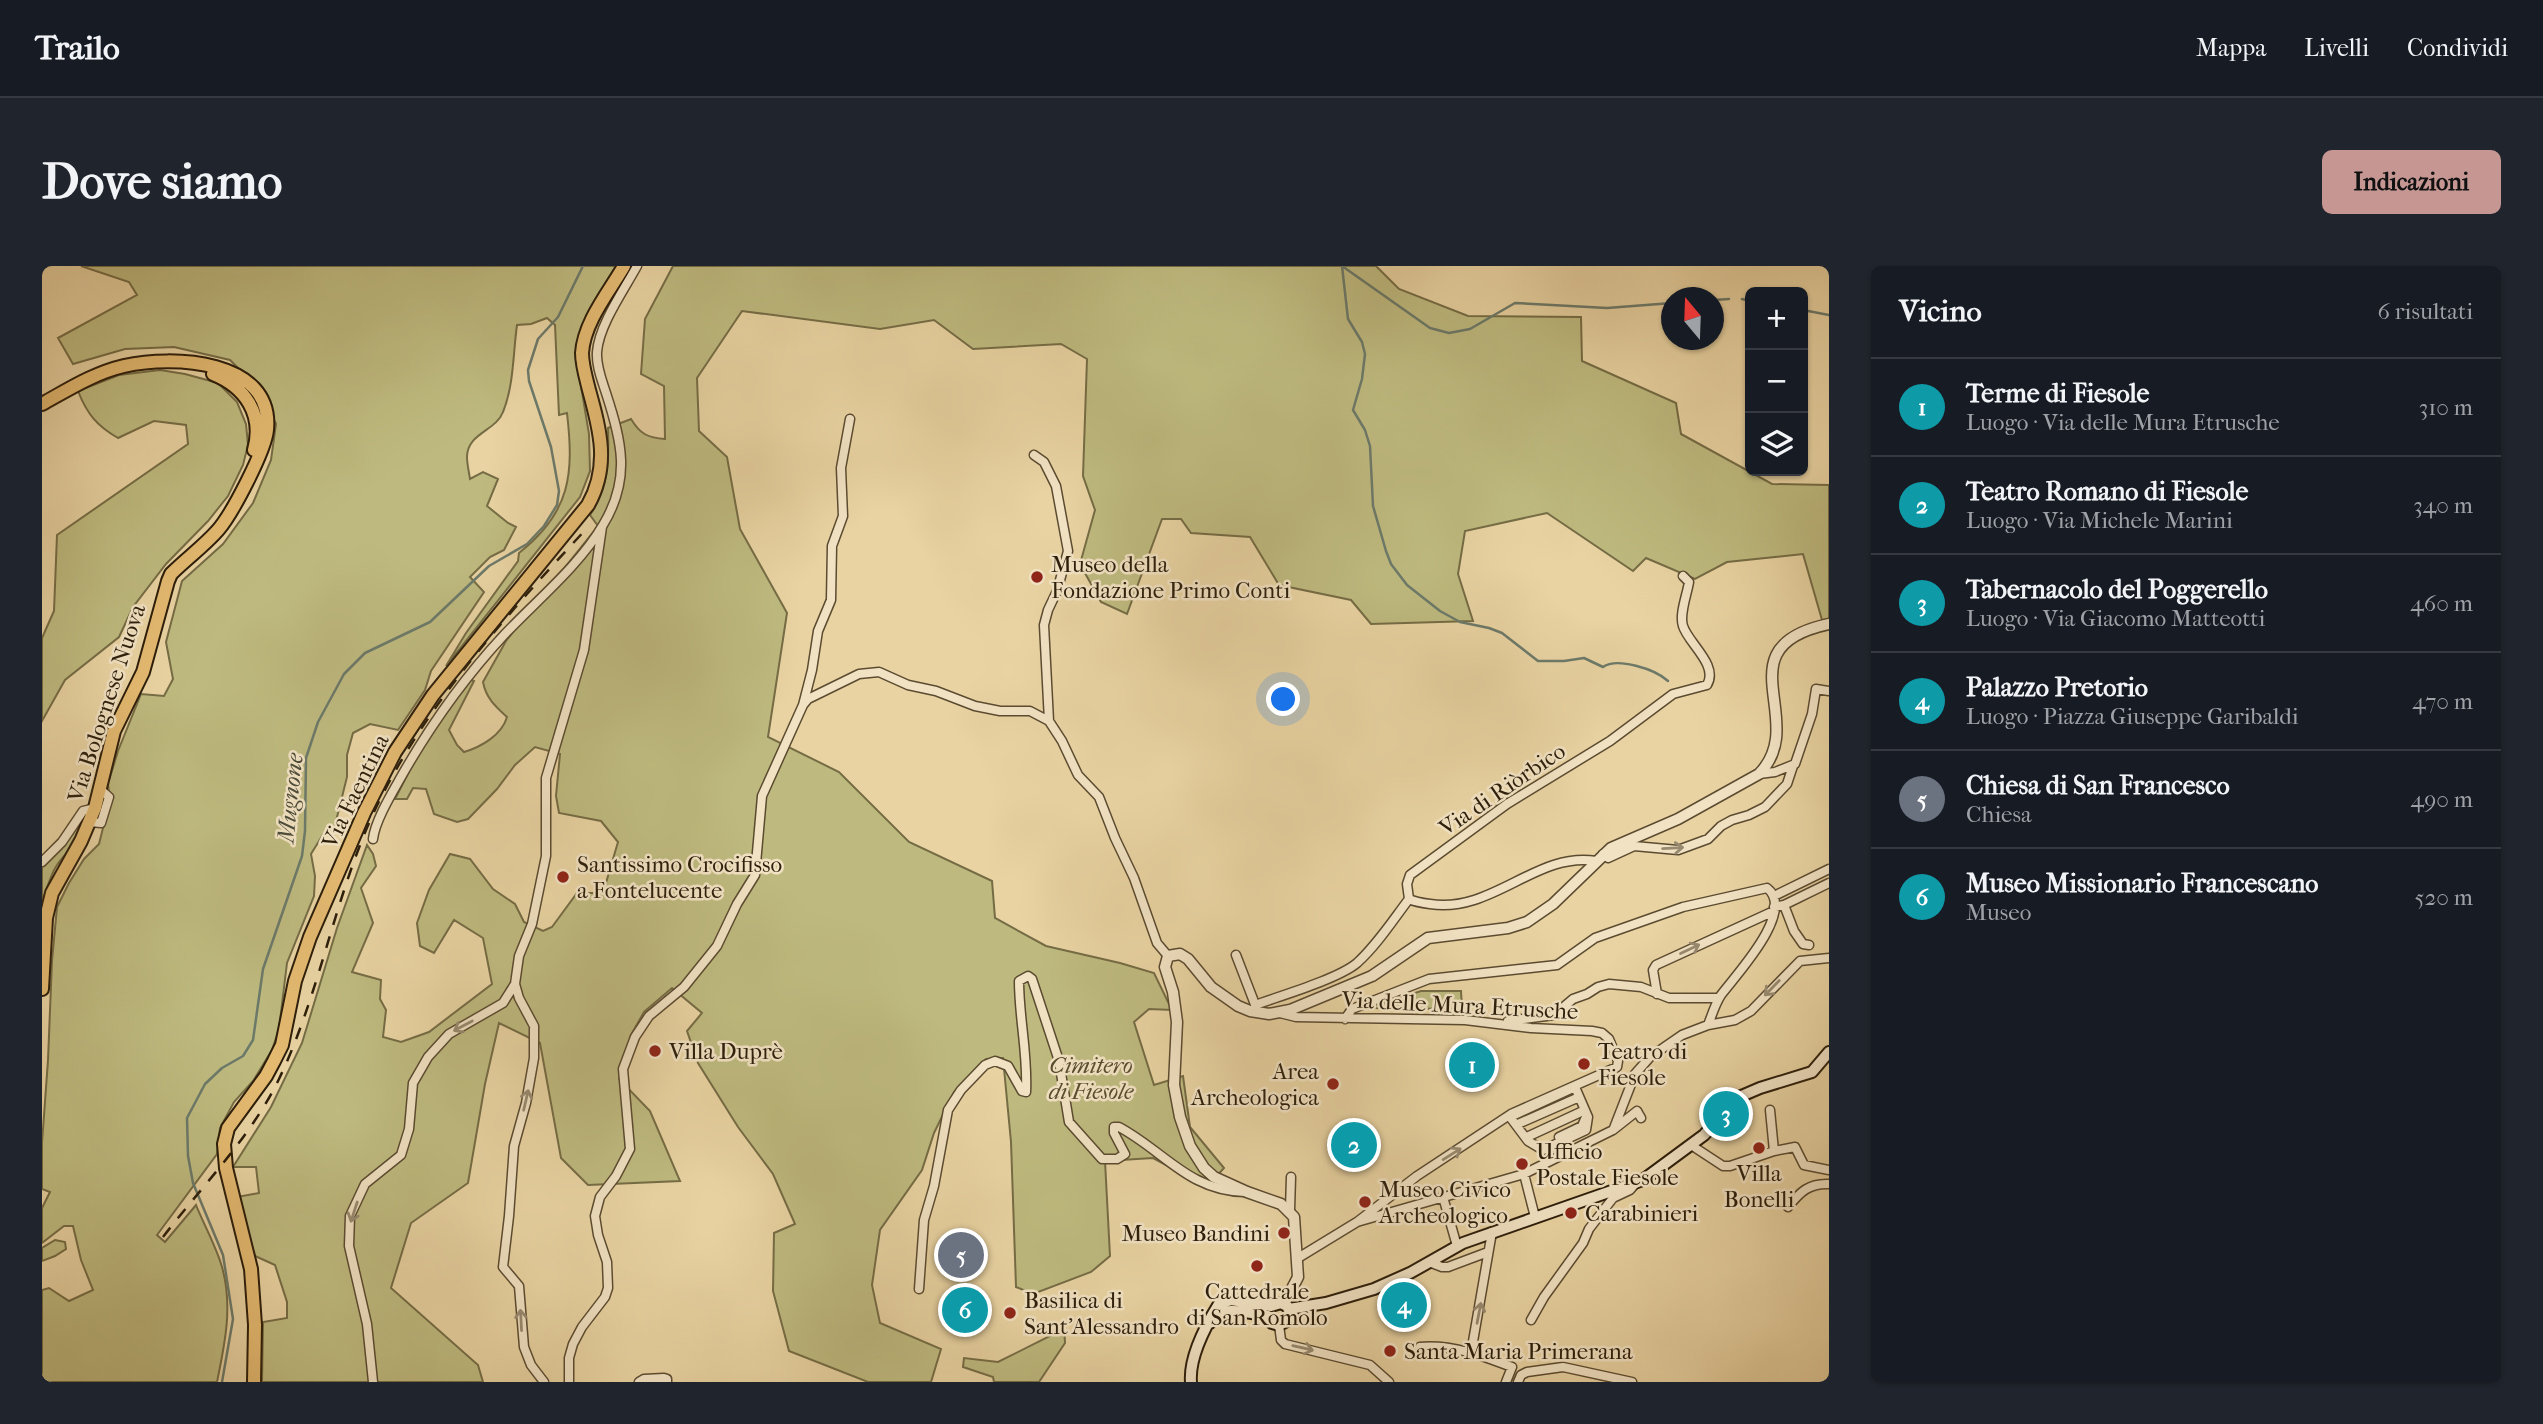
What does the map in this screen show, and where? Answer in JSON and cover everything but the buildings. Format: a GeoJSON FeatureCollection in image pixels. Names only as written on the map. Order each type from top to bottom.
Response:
{"type":"FeatureCollection","features":[{"type":"Feature","properties":{"kind":"main road","name":"Via Faentina"},"geometry":{"type":"LineString","coordinates":[[254,1382],[255,1325],[251,1269],[226,1168],[225,1136],[234,1118],[266,1076],[282,1045],[295,981],[310,937],[364,813],[396,752],[433,695],[596,492],[600,479],[602,450],[582,352],[589,327],[624,266]]}},
{"type":"Feature","properties":{"kind":"main road","name":"Via Bolognese Nuova"},"geometry":{"type":"LineString","coordinates":[[42,404],[105,372],[152,362],[175,362],[227,379],[240,388],[254,411],[257,437],[241,490],[218,530],[171,574],[168,581],[143,672],[114,731],[89,822],[52,894],[46,918],[42,989]]}},
{"type":"Feature","properties":{"kind":"main road"},"geometry":{"type":"LineString","coordinates":[[1269,1311],[1277,1303],[1287,1307],[1354,1296],[1410,1273],[1457,1246],[1636,1183],[1658,1171],[1705,1134],[1735,1099],[1745,1093],[1812,1072],[1829,1052]]}},
{"type":"Feature","properties":{"kind":"main road"},"geometry":{"type":"LineString","coordinates":[[1191,1382],[1194,1362],[1208,1326],[1225,1306],[1234,1300],[1269,1311]]}},
{"type":"Feature","properties":{"kind":"main road"},"geometry":{"type":"LineString","coordinates":[[1269,1311],[1272,1322],[1279,1325],[1287,1321],[1287,1307]]}},
{"type":"Feature","properties":{"kind":"street","name":"Via Faentina"},"geometry":{"type":"LineString","coordinates":[[373,839],[393,792],[440,714],[502,637],[566,572],[602,527],[615,502],[622,470],[615,421],[598,369],[597,351],[608,320],[637,266]]}},
{"type":"Feature","properties":{"kind":"street"},"geometry":{"type":"LineString","coordinates":[[569,1382],[567,1372],[573,1344],[582,1326],[605,1297],[608,1288],[607,1262],[595,1216],[600,1196],[616,1176],[630,1149],[623,1069],[635,1037],[649,1016],[684,988],[717,946],[737,904],[755,875],[762,796],[803,705],[818,631],[831,600],[832,546],[844,516],[841,468],[850,419]]}},
{"type":"Feature","properties":{"kind":"street"},"geometry":{"type":"LineString","coordinates":[[1034,455],[1044,462],[1056,486],[1068,551],[1044,625],[1049,721]]}},
{"type":"Feature","properties":{"kind":"street"},"geometry":{"type":"LineString","coordinates":[[544,1382],[531,1365],[524,1347],[519,1286],[503,1267],[514,1146],[534,1058],[534,1026],[519,998],[515,984],[519,956],[532,924],[546,856],[546,778],[584,650],[602,527]]}},
{"type":"Feature","properties":{"kind":"street","name":"Via di Riòrbico"},"geometry":{"type":"LineString","coordinates":[[1257,1009],[1355,964],[1380,938],[1409,899],[1407,884],[1410,875],[1507,804],[1610,741],[1673,694],[1707,685],[1708,668],[1683,626],[1686,579]]}},
{"type":"Feature","properties":{"kind":"street"},"geometry":{"type":"LineString","coordinates":[[1759,774],[1774,752],[1778,732],[1771,686],[1772,670],[1779,653],[1792,637],[1829,624]]}},
{"type":"Feature","properties":{"kind":"street"},"geometry":{"type":"LineString","coordinates":[[803,705],[822,691],[859,674],[879,672],[908,685],[936,691],[975,706],[999,711],[1030,710],[1049,721],[1078,775],[1099,797],[1134,878],[1157,943],[1168,956]]}},
{"type":"Feature","properties":{"kind":"street"},"geometry":{"type":"LineString","coordinates":[[1409,899],[1444,906],[1458,904],[1489,896],[1533,872],[1575,860],[1603,858],[1634,846],[1678,850],[1708,839],[1721,826],[1765,807],[1787,784],[1812,713],[1816,689],[1829,691]]}},
{"type":"Feature","properties":{"kind":"street"},"geometry":{"type":"LineString","coordinates":[[1168,956],[1180,954],[1188,959],[1222,996],[1238,1006],[1280,1013],[1372,976],[1414,946],[1435,936],[1520,926],[1553,904],[1621,842],[1678,819],[1759,774],[1793,766]]}},
{"type":"Feature","properties":{"kind":"street"},"geometry":{"type":"LineString","coordinates":[[89,822],[101,822],[109,797],[100,789]]}},
{"type":"Feature","properties":{"kind":"street"},"geometry":{"type":"LineString","coordinates":[[42,862],[62,842],[83,811],[94,808]]}},
{"type":"Feature","properties":{"kind":"street"},"geometry":{"type":"LineString","coordinates":[[1774,896],[1829,869]]}},
{"type":"Feature","properties":{"kind":"street"},"geometry":{"type":"LineString","coordinates":[[1657,994],[1653,970],[1656,965],[1829,883]]}},
{"type":"Feature","properties":{"kind":"street"},"geometry":{"type":"LineString","coordinates":[[1345,1018],[1352,1010],[1429,979],[1557,965],[1595,938],[1684,907],[1758,889],[1767,888],[1774,896],[1777,908],[1803,944],[1809,945]]}},
{"type":"Feature","properties":{"kind":"street"},"geometry":{"type":"LineString","coordinates":[[1708,1025],[1719,998],[1749,962],[1768,933],[1777,908]]}},
{"type":"Feature","properties":{"kind":"street"},"geometry":{"type":"LineString","coordinates":[[1236,955],[1257,1009]]}},
{"type":"Feature","properties":{"kind":"street"},"geometry":{"type":"LineString","coordinates":[[1168,956],[1165,967],[1176,1004],[1177,1022],[1174,1084],[1185,1135],[1197,1158],[1210,1174],[1290,1210]]}},
{"type":"Feature","properties":{"kind":"street"},"geometry":{"type":"LineString","coordinates":[[1613,1130],[1633,1078],[1643,1063],[1682,1035],[1708,1025],[1735,1020],[1751,1010],[1800,961],[1829,958]]}},
{"type":"Feature","properties":{"kind":"street"},"geometry":{"type":"LineString","coordinates":[[919,1289],[925,1220],[948,1110],[961,1090],[985,1065],[995,1061],[1009,1066],[1022,1091],[1026,1091],[1019,981],[1028,976],[1059,1060],[1069,1122],[1102,1159],[1118,1159],[1125,1154],[1114,1133],[1114,1127],[1119,1127],[1146,1142],[1176,1168],[1201,1184],[1216,1189],[1247,1192]]}},
{"type":"Feature","properties":{"kind":"street"},"geometry":{"type":"LineString","coordinates":[[373,1382],[367,1324],[349,1246],[350,1216],[365,1184],[401,1155],[409,1129],[413,1083],[428,1057],[449,1034],[503,1003],[515,984]]}},
{"type":"Feature","properties":{"kind":"street"},"geometry":{"type":"LineString","coordinates":[[1498,1022],[1554,1015],[1573,999],[1609,984],[1641,987],[1669,998],[1719,998]]}},
{"type":"Feature","properties":{"kind":"street","name":"Via delle Mura Etrusche"},"geometry":{"type":"LineString","coordinates":[[1280,1013],[1292,1017],[1498,1022],[1531,1028],[1598,1032],[1609,1039],[1617,1067],[1572,1087]]}},
{"type":"Feature","properties":{"kind":"street"},"geometry":{"type":"LineString","coordinates":[[1298,1258],[1357,1222],[1417,1176],[1510,1116],[1572,1087],[1586,1119],[1582,1126],[1543,1144],[1529,1136],[1510,1116]]}},
{"type":"Feature","properties":{"kind":"street"},"geometry":{"type":"LineString","coordinates":[[1575,1087],[1588,1117],[1587,1130],[1543,1150],[1528,1142],[1510,1116],[1575,1087]]}},
{"type":"Feature","properties":{"kind":"street"},"geometry":{"type":"LineString","coordinates":[[1518,1124],[1577,1098]]}},
{"type":"Feature","properties":{"kind":"street"},"geometry":{"type":"LineString","coordinates":[[1770,1110],[1774,1151]]}},
{"type":"Feature","properties":{"kind":"street"},"geometry":{"type":"LineString","coordinates":[[1357,1222],[1524,1174],[1613,1130],[1637,1111],[1641,1118]]}},
{"type":"Feature","properties":{"kind":"street"},"geometry":{"type":"LineString","coordinates":[[1691,1145],[1723,1166],[1730,1167],[1774,1151],[1795,1147],[1804,1166],[1829,1170]]}},
{"type":"Feature","properties":{"kind":"street"},"geometry":{"type":"LineString","coordinates":[[1524,1174],[1535,1217]]}},
{"type":"Feature","properties":{"kind":"street"},"geometry":{"type":"LineString","coordinates":[[1287,1307],[1298,1277],[1295,1220],[1290,1210],[1291,1177]]}},
{"type":"Feature","properties":{"kind":"street"},"geometry":{"type":"LineString","coordinates":[[1531,1320],[1583,1243],[1589,1228],[1613,1198],[1630,1190],[1636,1183]]}},
{"type":"Feature","properties":{"kind":"street"},"geometry":{"type":"LineString","coordinates":[[1788,1207],[1807,1187],[1829,1184]]}},
{"type":"Feature","properties":{"kind":"street"},"geometry":{"type":"LineString","coordinates":[[1443,1198],[1457,1246]]}},
{"type":"Feature","properties":{"kind":"street"},"geometry":{"type":"LineString","coordinates":[[1471,1353],[1492,1232]]}},
{"type":"Feature","properties":{"kind":"street"},"geometry":{"type":"LineString","coordinates":[[1429,1262],[1448,1267],[1488,1252]]}},
{"type":"Feature","properties":{"kind":"street"},"geometry":{"type":"LineString","coordinates":[[1279,1325],[1281,1340],[1285,1344],[1370,1365],[1389,1382]]}},
{"type":"Feature","properties":{"kind":"street"},"geometry":{"type":"LineString","coordinates":[[1420,1347],[1438,1345],[1512,1367],[1506,1382]]}},
{"type":"Feature","properties":{"kind":"street"},"geometry":{"type":"LineString","coordinates":[[1520,1380],[1563,1367],[1632,1382]]}},
{"type":"Feature","properties":{"kind":"street"},"geometry":{"type":"LineString","coordinates":[[639,1382],[644,1379],[664,1378],[667,1382]]}},
{"type":"Feature","properties":{"kind":"green space"},"geometry":{"type":"Polygon","coordinates":[[[81,266],[619,266],[585,328],[576,356],[589,434],[590,471],[580,497],[446,666],[466,633],[518,561],[519,553],[536,538],[559,507],[569,473],[567,413],[559,415],[555,325],[547,318],[531,324],[517,325],[507,402],[494,424],[472,443],[467,457],[470,479],[483,472],[498,479],[487,506],[516,527],[504,550],[490,557],[470,577],[484,592],[431,671],[425,690],[398,730],[370,724],[353,733],[347,755],[347,777],[334,829],[324,833],[311,854],[315,876],[314,896],[287,963],[279,1029],[272,1050],[253,1081],[234,1102],[220,1128],[217,1154],[157,1235],[165,1242],[196,1205],[219,1259],[227,1296],[225,1339],[217,1382],[42,1382],[42,1290],[49,1288],[69,1301],[93,1290],[81,1260],[73,1226],[64,1226],[42,1243],[42,1208],[50,1192],[42,1189],[42,1143],[52,961],[57,907],[84,859],[99,844],[110,800],[108,784],[141,694],[164,696],[173,679],[166,642],[182,581],[223,544],[253,503],[271,460],[276,424],[262,392],[230,360],[174,347],[125,349],[73,364],[58,338],[137,295],[129,282],[81,266]]]}},
{"type":"Feature","properties":{"kind":"green space","name":"Cimitero di Fiesole"},"geometry":{"type":"Polygon","coordinates":[[[673,266],[1376,266],[1399,289],[1468,316],[1581,317],[1582,361],[1676,403],[1681,434],[1745,469],[1745,476],[1757,476],[1772,484],[1829,485],[1829,619],[1822,620],[1803,554],[1727,562],[1695,579],[1646,558],[1633,571],[1547,513],[1465,531],[1458,574],[1473,621],[1371,624],[1351,600],[1279,585],[1250,537],[1191,533],[1181,519],[1162,519],[1127,614],[1101,602],[1080,564],[1095,510],[1083,476],[1087,359],[1061,344],[973,349],[934,320],[880,329],[742,311],[697,378],[699,431],[727,457],[740,529],[787,613],[768,737],[839,772],[909,842],[992,881],[995,918],[1046,946],[1154,973],[1172,1010],[1149,1009],[1134,1022],[1154,1085],[1183,1076],[1190,1127],[1224,1168],[1207,1187],[1153,1158],[1105,1161],[1110,1256],[1091,1272],[1033,1294],[1016,1287],[1011,1142],[1003,1058],[986,1059],[954,1092],[934,1133],[922,1170],[880,1230],[872,1285],[880,1323],[941,1349],[931,1382],[868,1382],[789,1351],[773,1291],[774,1233],[795,1224],[773,1174],[738,1127],[698,1063],[687,1031],[702,1013],[672,988],[644,1012],[631,1035],[619,1079],[650,1111],[680,1181],[588,1185],[561,1158],[540,1043],[499,1023],[485,1084],[468,1183],[411,1223],[391,1288],[478,1365],[483,1382],[262,1382],[263,1322],[287,1318],[287,1302],[275,1265],[255,1256],[237,1197],[259,1193],[256,1167],[233,1167],[271,1107],[302,1043],[337,928],[367,845],[376,866],[361,888],[373,923],[352,972],[381,980],[380,999],[386,1010],[383,1037],[401,1042],[429,1032],[492,984],[483,938],[454,920],[434,953],[420,946],[417,923],[429,890],[450,854],[470,859],[493,889],[515,904],[524,922],[543,931],[552,927],[577,893],[603,893],[618,842],[601,821],[559,813],[556,796],[560,754],[535,747],[515,765],[497,789],[468,819],[457,822],[434,814],[426,789],[413,788],[407,799],[395,799],[419,752],[469,679],[474,681],[449,730],[457,745],[464,752],[490,739],[501,729],[507,717],[489,697],[483,682],[506,641],[598,526],[590,515],[604,484],[608,462],[608,428],[631,419],[645,434],[665,439],[664,386],[641,374],[645,319],[673,266]]]}},
{"type":"Feature","properties":{"kind":"green space"},"geometry":{"type":"Polygon","coordinates":[[[160,370],[218,383],[237,402],[246,424],[248,445],[243,465],[228,496],[166,564],[133,607],[119,637],[65,680],[42,721],[42,638],[54,611],[57,535],[188,444],[186,425],[154,421],[118,438],[94,419],[78,391],[119,375],[160,370]]]}},
{"type":"Feature","properties":{"kind":"green space"},"geometry":{"type":"Polygon","coordinates":[[[83,816],[79,837],[55,869],[42,902],[42,865],[83,816]]]}},
{"type":"Feature","properties":{"kind":"green space"},"geometry":{"type":"Polygon","coordinates":[[[1421,991],[1461,991],[1462,1009],[1368,1008],[1421,991]]]}},
{"type":"Feature","properties":{"kind":"green space"},"geometry":{"type":"Polygon","coordinates":[[[55,1240],[65,1242],[66,1249],[42,1261],[42,1248],[55,1240]]]}},
{"type":"Feature","properties":{"kind":"green space"},"geometry":{"type":"Polygon","coordinates":[[[1064,1326],[1065,1343],[1039,1382],[994,1382],[993,1377],[963,1367],[964,1358],[998,1362],[1056,1333],[1064,1326]]]}},
{"type":"Feature","properties":{"kind":"waterway","name":"Mugnone"},"geometry":{"type":"LineString","coordinates":[[222,1382],[233,1319],[223,1255],[193,1183],[188,1156],[187,1118],[205,1084],[222,1068],[243,1056],[253,1040],[263,969],[302,856],[306,758],[318,722],[344,674],[365,653],[430,622],[489,566],[527,544],[544,526],[557,505],[559,491],[551,447],[529,381],[528,370],[538,339],[558,317],[583,266]]}},
{"type":"Feature","properties":{"kind":"waterway"},"geometry":{"type":"LineString","coordinates":[[1342,266],[1348,319],[1362,342],[1365,354],[1362,379],[1353,410],[1365,430],[1370,446],[1373,506],[1386,551],[1391,564],[1407,585],[1440,611],[1460,622],[1502,633],[1538,661],[1584,658],[1603,667],[1609,664],[1626,664],[1645,669],[1668,681]]}},
{"type":"Feature","properties":{"kind":"waterway"},"geometry":{"type":"LineString","coordinates":[[1342,266],[1430,328],[1449,333],[1470,329],[1515,303],[1607,308],[1661,304]]}},
{"type":"Feature","properties":{"kind":"waterway"},"geometry":{"type":"LineString","coordinates":[[1724,299],[1729,299]]}},
{"type":"Feature","properties":{"kind":"waterway"},"geometry":{"type":"LineString","coordinates":[[1808,311],[1829,315]]}},
{"type":"Feature","properties":{"kind":"railway"},"geometry":{"type":"LineString","coordinates":[[163,1237],[255,1121],[279,1079],[308,1006],[355,857],[387,786],[407,751],[479,650],[588,527]]}},
{"type":"Feature","properties":{"kind":"place","name":"Museo della Fondazione Primo Conti"},"geometry":{"type":"Point","coordinates":[1037,577]}},
{"type":"Feature","properties":{"kind":"place","name":"Santissimo Crocifisso a Fontelucente"},"geometry":{"type":"Point","coordinates":[563,877]}},
{"type":"Feature","properties":{"kind":"place","name":"Villa Duprè"},"geometry":{"type":"Point","coordinates":[655,1051]}},
{"type":"Feature","properties":{"kind":"place","name":"Teatro di Fiesole"},"geometry":{"type":"Point","coordinates":[1584,1064]}},
{"type":"Feature","properties":{"kind":"place","name":"Terme di Fiesole"},"geometry":{"type":"Point","coordinates":[1472,1065]}},
{"type":"Feature","properties":{"kind":"place","name":"Area Archeologica"},"geometry":{"type":"Point","coordinates":[1333,1084]}},
{"type":"Feature","properties":{"kind":"place","name":"Tabernacolo del Poggerello"},"geometry":{"type":"Point","coordinates":[1726,1114]}},
{"type":"Feature","properties":{"kind":"place","name":"Teatro Romano di Fiesole"},"geometry":{"type":"Point","coordinates":[1354,1145]}},
{"type":"Feature","properties":{"kind":"place","name":"Villa Bonelli"},"geometry":{"type":"Point","coordinates":[1759,1148]}},
{"type":"Feature","properties":{"kind":"place","name":"Ufficio Postale Fiesole"},"geometry":{"type":"Point","coordinates":[1522,1164]}},
{"type":"Feature","properties":{"kind":"place","name":"Museo Civico Archeologico"},"geometry":{"type":"Point","coordinates":[1365,1202]}},
{"type":"Feature","properties":{"kind":"place","name":"Carabinieri"},"geometry":{"type":"Point","coordinates":[1571,1213]}},
{"type":"Feature","properties":{"kind":"place","name":"Museo Bandini"},"geometry":{"type":"Point","coordinates":[1284,1233]}},
{"type":"Feature","properties":{"kind":"place","name":"Chiesa di San Francesco"},"geometry":{"type":"Point","coordinates":[961,1255]}},
{"type":"Feature","properties":{"kind":"place","name":"Cattedrale di San Romolo"},"geometry":{"type":"Point","coordinates":[1257,1266]}},
{"type":"Feature","properties":{"kind":"place","name":"Palazzo Pretorio"},"geometry":{"type":"Point","coordinates":[1404,1305]}},
{"type":"Feature","properties":{"kind":"place","name":"Museo Missionario Francescano"},"geometry":{"type":"Point","coordinates":[965,1310]}},
{"type":"Feature","properties":{"kind":"place","name":"Basilica di Sant'Alessandro"},"geometry":{"type":"Point","coordinates":[1010,1313]}},
{"type":"Feature","properties":{"kind":"place","name":"Santa Maria Primerana"},"geometry":{"type":"Point","coordinates":[1390,1351]}}]}
